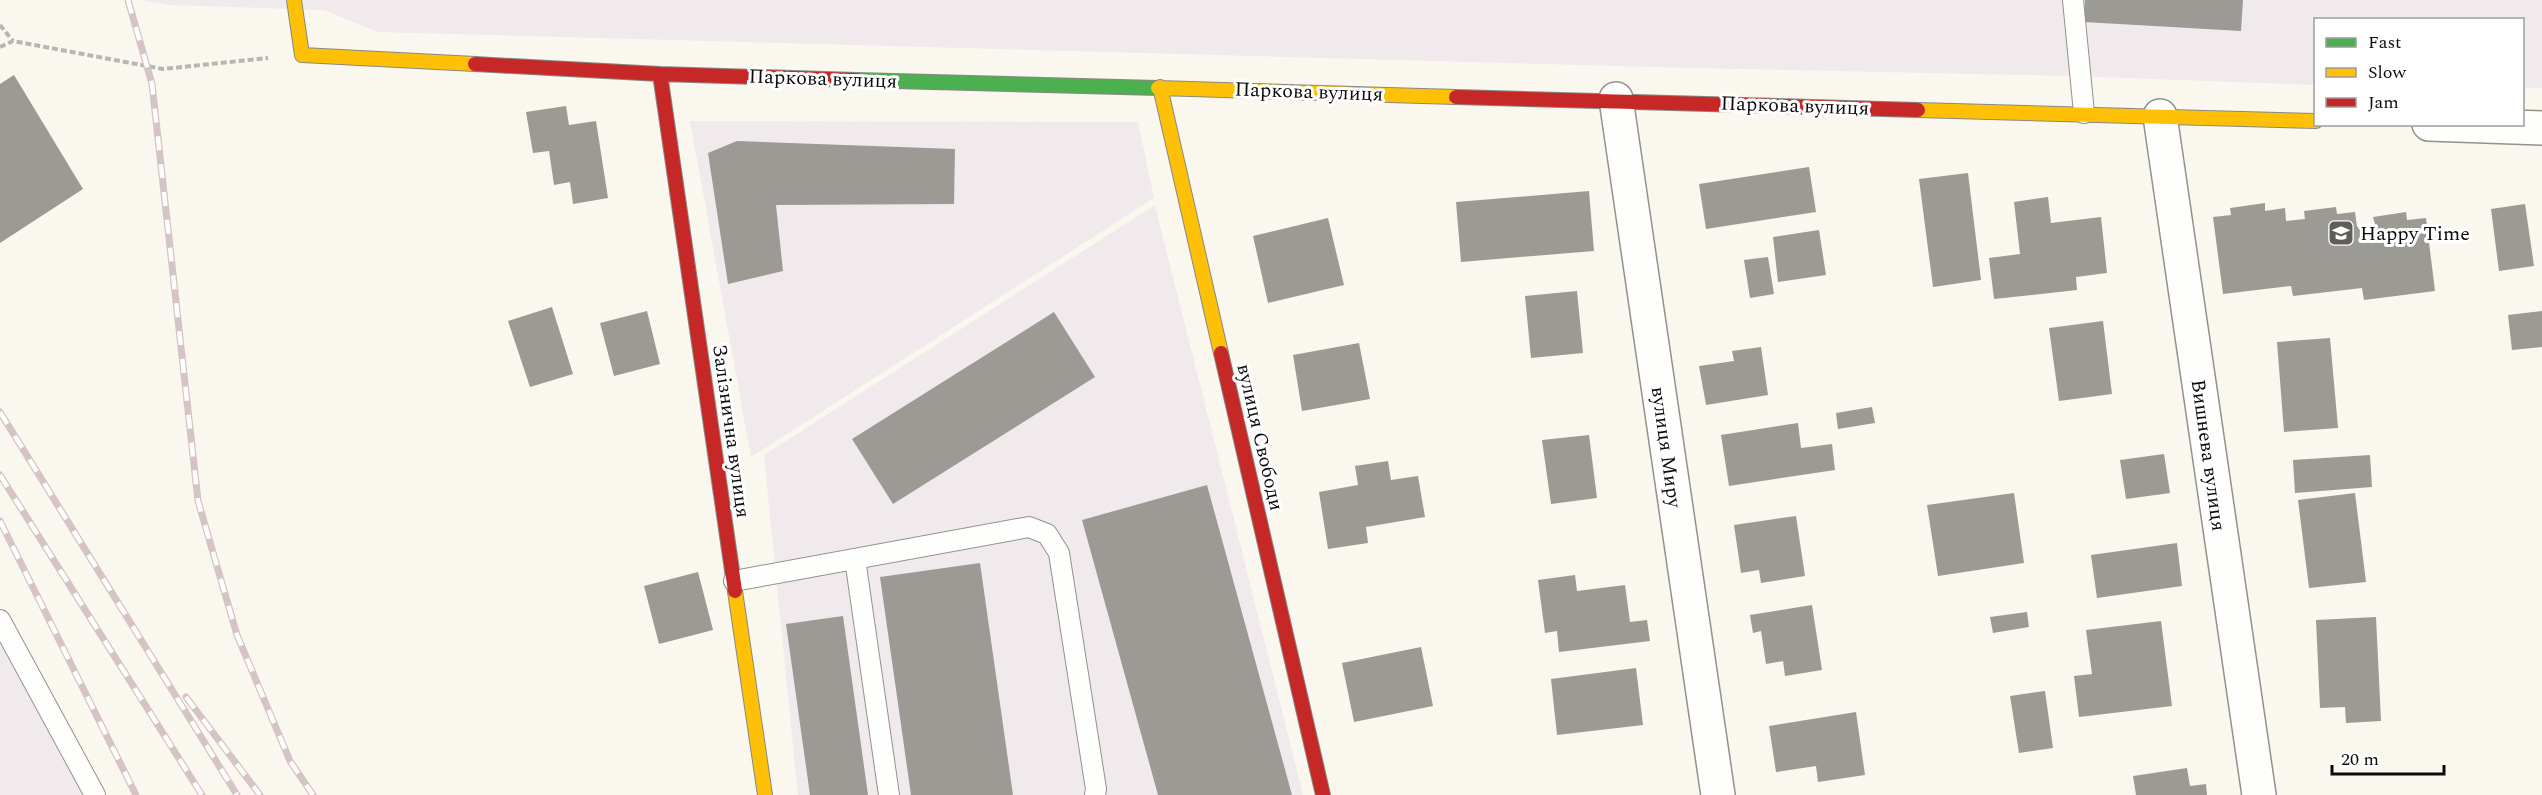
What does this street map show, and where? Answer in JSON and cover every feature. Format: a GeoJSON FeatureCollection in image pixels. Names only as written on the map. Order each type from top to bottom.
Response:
{"type":"FeatureCollection","features":[{"type":"Feature","properties":{"kind":"street"},"geometry":{"type":"LineString","coordinates":[[294,0],[302,55]]}},
{"type":"Feature","properties":{"kind":"street","name":"Паркова вулиця"},"geometry":{"type":"LineString","coordinates":[[302,55],[660,74],[1616,99],[2314,121]]}},
{"type":"Feature","properties":{"kind":"street","name":"Залізнична вулиця"},"geometry":{"type":"LineString","coordinates":[[660,74],[765,795]]}},
{"type":"Feature","properties":{"kind":"street","name":"вулиця Свободи"},"geometry":{"type":"LineString","coordinates":[[1160,87],[1323,795]]}},
{"type":"Feature","properties":{"kind":"street","name":"вулиця Миру"},"geometry":{"type":"LineString","coordinates":[[1616,99],[1718,795]]}},
{"type":"Feature","properties":{"kind":"street","name":"Вишнева вулиця"},"geometry":{"type":"LineString","coordinates":[[2160,116],[2259,795]]}},
{"type":"Feature","properties":{"kind":"street"},"geometry":{"type":"LineString","coordinates":[[2486,126],[2542,128]]}},
{"type":"Feature","properties":{"kind":"lane"},"geometry":{"type":"LineString","coordinates":[[2073,0],[2084,114]]}},
{"type":"Feature","properties":{"kind":"lane"},"geometry":{"type":"LineString","coordinates":[[734,581],[1029,528],[1047,534],[1059,553],[1096,789],[1095,795]]}},
{"type":"Feature","properties":{"kind":"lane"},"geometry":{"type":"LineString","coordinates":[[855,559],[889,795]]}},
{"type":"Feature","properties":{"kind":"lane"},"geometry":{"type":"LineString","coordinates":[[0,620],[95,795]]}},
{"type":"Feature","properties":{"kind":"path"},"geometry":{"type":"LineString","coordinates":[[0,25],[13,41]]}},
{"type":"Feature","properties":{"kind":"path"},"geometry":{"type":"LineString","coordinates":[[0,47],[13,41],[163,69],[302,55]]}},
{"type":"Feature","properties":{"kind":"shaded area"},"geometry":{"type":"Polygon","coordinates":[[[140,0],[2542,0],[2542,88],[2524,88],[2524,18],[2314,18],[2314,85],[2071,76],[1692,68],[378,32],[324,10],[168,5],[140,0]]]}},
{"type":"Feature","properties":{"kind":"shaded area"},"geometry":{"type":"Polygon","coordinates":[[[690,121],[1138,122],[1154,198],[751,457],[690,121]]]}},
{"type":"Feature","properties":{"kind":"shaded area"},"geometry":{"type":"Polygon","coordinates":[[[1155,205],[1303,795],[798,795],[764,455],[1155,205]]]}},
{"type":"Feature","properties":{"kind":"shaded area"},"geometry":{"type":"Polygon","coordinates":[[[0,637],[82,795],[0,795],[0,637]]]}},
{"type":"Feature","properties":{"kind":"building"},"geometry":{"type":"Polygon","coordinates":[[[2085,0],[2243,0],[2241,31],[2084,22],[2085,0]]]}},
{"type":"Feature","properties":{"kind":"building"},"geometry":{"type":"Polygon","coordinates":[[[14,75],[83,189],[0,243],[0,84],[14,75]]]}},
{"type":"Feature","properties":{"kind":"building"},"geometry":{"type":"Polygon","coordinates":[[[566,106],[569,125],[596,121],[608,198],[573,204],[570,182],[554,185],[549,151],[533,153],[526,112],[566,106]]]}},
{"type":"Feature","properties":{"kind":"building"},"geometry":{"type":"Polygon","coordinates":[[[737,141],[955,149],[954,204],[776,205],[783,271],[728,284],[708,153],[737,141]]]}},
{"type":"Feature","properties":{"kind":"building"},"geometry":{"type":"Polygon","coordinates":[[[1809,167],[1816,212],[1706,229],[1699,184],[1809,167]]]}},
{"type":"Feature","properties":{"kind":"building"},"geometry":{"type":"Polygon","coordinates":[[[1968,173],[1981,280],[1933,287],[1919,179],[1968,173]]]}},
{"type":"Feature","properties":{"kind":"building"},"geometry":{"type":"Polygon","coordinates":[[[1589,191],[1594,251],[1461,262],[1456,202],[1589,191]]]}},
{"type":"Feature","properties":{"kind":"building"},"geometry":{"type":"Polygon","coordinates":[[[2048,197],[2051,223],[2101,217],[2107,273],[2076,277],[2077,290],[1994,299],[1989,258],[2020,254],[2014,202],[2048,197]]]}},
{"type":"Feature","properties":{"kind":"building"},"geometry":{"type":"Polygon","coordinates":[[[2265,203],[2265,211],[2285,208],[2286,221],[2305,219],[2304,211],[2336,207],[2337,214],[2355,212],[2357,227],[2375,224],[2373,217],[2406,212],[2407,220],[2426,218],[2435,291],[2364,300],[2362,288],[2293,296],[2291,286],[2223,294],[2213,217],[2231,215],[2230,208],[2265,203]]]}},
{"type":"Feature","properties":{"kind":"building"},"geometry":{"type":"Polygon","coordinates":[[[2525,204],[2534,266],[2499,271],[2491,209],[2525,204]]]}},
{"type":"Feature","properties":{"kind":"building"},"geometry":{"type":"Polygon","coordinates":[[[1328,218],[1344,285],[1268,303],[1253,236],[1328,218]]]}},
{"type":"Feature","properties":{"kind":"building"},"geometry":{"type":"Polygon","coordinates":[[[1819,230],[1826,275],[1778,282],[1773,237],[1819,230]]]}},
{"type":"Feature","properties":{"kind":"building"},"geometry":{"type":"Polygon","coordinates":[[[1768,257],[1774,294],[1750,298],[1744,260],[1768,257]]]}},
{"type":"Feature","properties":{"kind":"building"},"geometry":{"type":"Polygon","coordinates":[[[1577,291],[1583,353],[1531,358],[1525,296],[1577,291]]]}},
{"type":"Feature","properties":{"kind":"building"},"geometry":{"type":"Polygon","coordinates":[[[552,307],[573,374],[530,387],[508,321],[552,307]]]}},
{"type":"Feature","properties":{"kind":"building"},"geometry":{"type":"Polygon","coordinates":[[[647,311],[660,364],[614,376],[600,323],[647,311]]]}},
{"type":"Feature","properties":{"kind":"building"},"geometry":{"type":"Polygon","coordinates":[[[2542,311],[2542,347],[2512,350],[2508,315],[2542,311]]]}},
{"type":"Feature","properties":{"kind":"building"},"geometry":{"type":"Polygon","coordinates":[[[1054,312],[1095,377],[893,504],[852,439],[1054,312]]]}},
{"type":"Feature","properties":{"kind":"building"},"geometry":{"type":"Polygon","coordinates":[[[2103,321],[2112,394],[2059,401],[2049,328],[2103,321]]]}},
{"type":"Feature","properties":{"kind":"building"},"geometry":{"type":"Polygon","coordinates":[[[2330,338],[2338,428],[2284,432],[2277,342],[2330,338]]]}},
{"type":"Feature","properties":{"kind":"building"},"geometry":{"type":"Polygon","coordinates":[[[1359,343],[1370,399],[1302,411],[1293,355],[1359,343]]]}},
{"type":"Feature","properties":{"kind":"building"},"geometry":{"type":"Polygon","coordinates":[[[1761,347],[1768,395],[1706,405],[1699,366],[1734,361],[1732,351],[1761,347]]]}},
{"type":"Feature","properties":{"kind":"building"},"geometry":{"type":"Polygon","coordinates":[[[1872,407],[1875,423],[1838,429],[1836,413],[1872,407]]]}},
{"type":"Feature","properties":{"kind":"building"},"geometry":{"type":"Polygon","coordinates":[[[1798,423],[1801,448],[1832,444],[1835,470],[1729,486],[1721,435],[1798,423]]]}},
{"type":"Feature","properties":{"kind":"building"},"geometry":{"type":"Polygon","coordinates":[[[1589,435],[1597,498],[1551,504],[1542,440],[1589,435]]]}},
{"type":"Feature","properties":{"kind":"building"},"geometry":{"type":"Polygon","coordinates":[[[2164,454],[2170,493],[2126,499],[2120,460],[2164,454]]]}},
{"type":"Feature","properties":{"kind":"building"},"geometry":{"type":"Polygon","coordinates":[[[2370,455],[2372,487],[2295,493],[2293,460],[2370,455]]]}},
{"type":"Feature","properties":{"kind":"building"},"geometry":{"type":"Polygon","coordinates":[[[1388,461],[1391,480],[1418,476],[1425,517],[1366,527],[1368,543],[1328,549],[1319,492],[1358,485],[1355,466],[1388,461]]]}},
{"type":"Feature","properties":{"kind":"building"},"geometry":{"type":"Polygon","coordinates":[[[1207,485],[1292,795],[1158,795],[1082,520],[1207,485]]]}},
{"type":"Feature","properties":{"kind":"building"},"geometry":{"type":"Polygon","coordinates":[[[2014,493],[2024,563],[1938,576],[1927,505],[2014,493]]]}},
{"type":"Feature","properties":{"kind":"building"},"geometry":{"type":"Polygon","coordinates":[[[2355,493],[2366,582],[2309,588],[2298,500],[2355,493]]]}},
{"type":"Feature","properties":{"kind":"building"},"geometry":{"type":"Polygon","coordinates":[[[1796,516],[1805,576],[1761,583],[1759,570],[1741,573],[1734,525],[1796,516]]]}},
{"type":"Feature","properties":{"kind":"building"},"geometry":{"type":"Polygon","coordinates":[[[2177,543],[2182,586],[2097,598],[2091,555],[2177,543]]]}},
{"type":"Feature","properties":{"kind":"building"},"geometry":{"type":"Polygon","coordinates":[[[980,563],[1013,795],[911,795],[880,577],[980,563]]]}},
{"type":"Feature","properties":{"kind":"building"},"geometry":{"type":"Polygon","coordinates":[[[698,572],[713,630],[659,644],[644,586],[698,572]]]}},
{"type":"Feature","properties":{"kind":"building"},"geometry":{"type":"Polygon","coordinates":[[[1575,575],[1577,591],[1625,585],[1630,622],[1647,620],[1650,641],[1559,652],[1557,631],[1545,633],[1538,580],[1575,575]]]}},
{"type":"Feature","properties":{"kind":"building"},"geometry":{"type":"Polygon","coordinates":[[[1812,605],[1822,670],[1785,676],[1783,661],[1766,664],[1761,631],[1753,633],[1750,615],[1812,605]]]}},
{"type":"Feature","properties":{"kind":"building"},"geometry":{"type":"Polygon","coordinates":[[[2027,612],[2029,627],[1993,633],[1990,617],[2027,612]]]}},
{"type":"Feature","properties":{"kind":"building"},"geometry":{"type":"Polygon","coordinates":[[[843,616],[868,795],[810,795],[786,624],[843,616]]]}},
{"type":"Feature","properties":{"kind":"building"},"geometry":{"type":"Polygon","coordinates":[[[2376,617],[2381,721],[2346,723],[2345,707],[2320,708],[2316,620],[2376,617]]]}},
{"type":"Feature","properties":{"kind":"building"},"geometry":{"type":"Polygon","coordinates":[[[2161,621],[2172,706],[2079,717],[2074,676],[2092,674],[2086,630],[2161,621]]]}},
{"type":"Feature","properties":{"kind":"building"},"geometry":{"type":"Polygon","coordinates":[[[1421,647],[1433,706],[1354,722],[1342,663],[1421,647]]]}},
{"type":"Feature","properties":{"kind":"building"},"geometry":{"type":"Polygon","coordinates":[[[1636,668],[1643,725],[1557,735],[1551,679],[1636,668]]]}},
{"type":"Feature","properties":{"kind":"building"},"geometry":{"type":"Polygon","coordinates":[[[2045,691],[2053,748],[2019,753],[2010,696],[2045,691]]]}},
{"type":"Feature","properties":{"kind":"building"},"geometry":{"type":"Polygon","coordinates":[[[1856,712],[1865,775],[1818,782],[1816,766],[1776,772],[1769,726],[1856,712]]]}},
{"type":"Feature","properties":{"kind":"building"},"geometry":{"type":"Polygon","coordinates":[[[2187,768],[2190,786],[2206,784],[2207,795],[2136,795],[2133,776],[2187,768]]]}},
{"type":"Feature","properties":{"kind":"railway"},"geometry":{"type":"LineString","coordinates":[[128,0],[152,84],[198,501],[237,635],[290,761],[313,795]]}},
{"type":"Feature","properties":{"kind":"railway"},"geometry":{"type":"LineString","coordinates":[[0,412],[237,795]]}},
{"type":"Feature","properties":{"kind":"railway"},"geometry":{"type":"LineString","coordinates":[[0,475],[202,795]]}},
{"type":"Feature","properties":{"kind":"railway"},"geometry":{"type":"LineString","coordinates":[[0,521],[136,795]]}},
{"type":"Feature","properties":{"kind":"railway"},"geometry":{"type":"LineString","coordinates":[[186,697],[260,795]]}},
{"type":"Feature","properties":{"kind":"traffic: fast"},"geometry":{"type":"LineString","coordinates":[[856,80],[1158,88]]}},
{"type":"Feature","properties":{"kind":"traffic: slow"},"geometry":{"type":"LineString","coordinates":[[294,0],[302,55],[475,64]]}},
{"type":"Feature","properties":{"kind":"traffic: slow"},"geometry":{"type":"LineString","coordinates":[[1160,87],[1221,353]]}},
{"type":"Feature","properties":{"kind":"traffic: slow"},"geometry":{"type":"LineString","coordinates":[[1158,88],[1456,97]]}},
{"type":"Feature","properties":{"kind":"traffic: slow"},"geometry":{"type":"LineString","coordinates":[[1918,110],[2314,121]]}},
{"type":"Feature","properties":{"kind":"traffic: slow"},"geometry":{"type":"LineString","coordinates":[[735,591],[765,795]]}},
{"type":"Feature","properties":{"kind":"traffic: jam"},"geometry":{"type":"LineString","coordinates":[[475,64],[660,74],[856,80]]}},
{"type":"Feature","properties":{"kind":"traffic: jam"},"geometry":{"type":"LineString","coordinates":[[660,74],[735,591]]}},
{"type":"Feature","properties":{"kind":"traffic: jam"},"geometry":{"type":"LineString","coordinates":[[1456,97],[1918,110]]}},
{"type":"Feature","properties":{"kind":"traffic: jam"},"geometry":{"type":"LineString","coordinates":[[1221,353],[1323,795]]}},
{"type":"Feature","properties":{"kind":"place","name":"Happy Time"},"geometry":{"type":"Point","coordinates":[2341,233]}}]}
